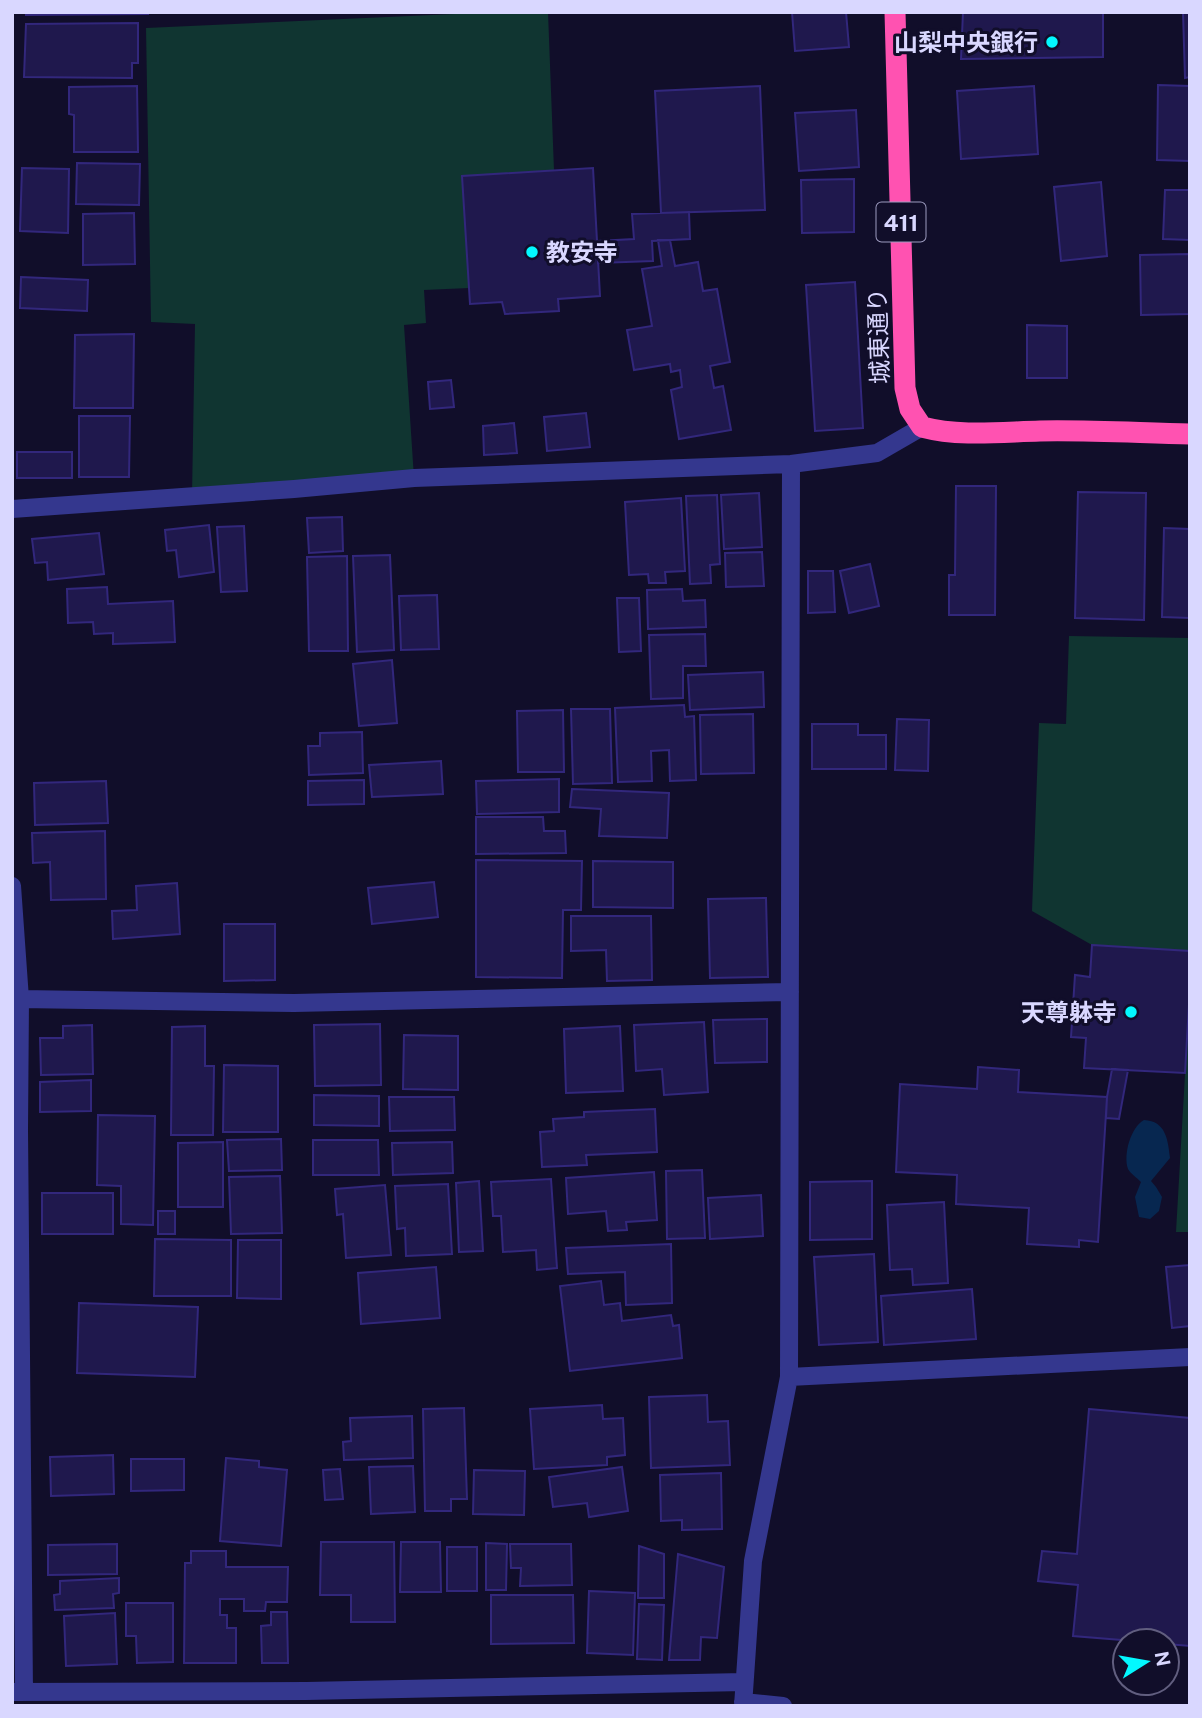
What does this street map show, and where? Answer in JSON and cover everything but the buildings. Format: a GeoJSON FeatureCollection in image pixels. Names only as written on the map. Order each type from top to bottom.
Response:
{"type":"FeatureCollection","features":[{"type":"Feature","properties":{"kind":"highway","name":"城東通り"},"geometry":{"type":"LineString","coordinates":[[895,12],[905,388],[910,409],[922,427]]}},
{"type":"Feature","properties":{"kind":"highway"},"geometry":{"type":"LineString","coordinates":[[922,427],[958,433],[1043,431],[1190,434]]}},
{"type":"Feature","properties":{"kind":"street"},"geometry":{"type":"LineString","coordinates":[[12,509],[414,478],[791,464],[877,453],[922,427]]}},
{"type":"Feature","properties":{"kind":"street"},"geometry":{"type":"LineString","coordinates":[[783,1706],[743,1704],[753,1561],[789,1377],[791,464]]}},
{"type":"Feature","properties":{"kind":"street"},"geometry":{"type":"LineString","coordinates":[[12,886],[20,999],[18,1692],[362,1690],[744,1682]]}},
{"type":"Feature","properties":{"kind":"street"},"geometry":{"type":"LineString","coordinates":[[20,999],[293,1003],[790,992]]}},
{"type":"Feature","properties":{"kind":"street"},"geometry":{"type":"LineString","coordinates":[[789,1377],[1190,1357]]}},
{"type":"Feature","properties":{"kind":"green space"},"geometry":{"type":"Polygon","coordinates":[[[548,12],[554,170],[462,176],[469,288],[424,290],[426,323],[404,325],[414,478],[192,495],[195,324],[151,322],[146,28],[548,12]]]}},
{"type":"Feature","properties":{"kind":"green space"},"geometry":{"type":"Polygon","coordinates":[[[1069,636],[1190,638],[1190,951],[1092,945],[1032,911],[1039,723],[1066,724],[1069,636]]]}},
{"type":"Feature","properties":{"kind":"green space"},"geometry":{"type":"Polygon","coordinates":[[[1190,987],[1190,1232],[1176,1232],[1190,987]]]}},
{"type":"Feature","properties":{"kind":"water"},"geometry":{"type":"Polygon","coordinates":[[[1144,1120],[1161,1128],[1167,1138],[1170,1158],[1151,1181],[1162,1197],[1159,1211],[1150,1219],[1139,1217],[1135,1197],[1141,1182],[1129,1171],[1127,1163],[1127,1149],[1132,1135],[1144,1120]]]}},
{"type":"Feature","properties":{"kind":"place","name":"山梨中央銀行"},"geometry":{"type":"Point","coordinates":[1052,42]}},
{"type":"Feature","properties":{"kind":"place","name":"教安寺"},"geometry":{"type":"Point","coordinates":[532,252]}},
{"type":"Feature","properties":{"kind":"place","name":"天尊躰寺"},"geometry":{"type":"Point","coordinates":[1131,1012]}}]}
